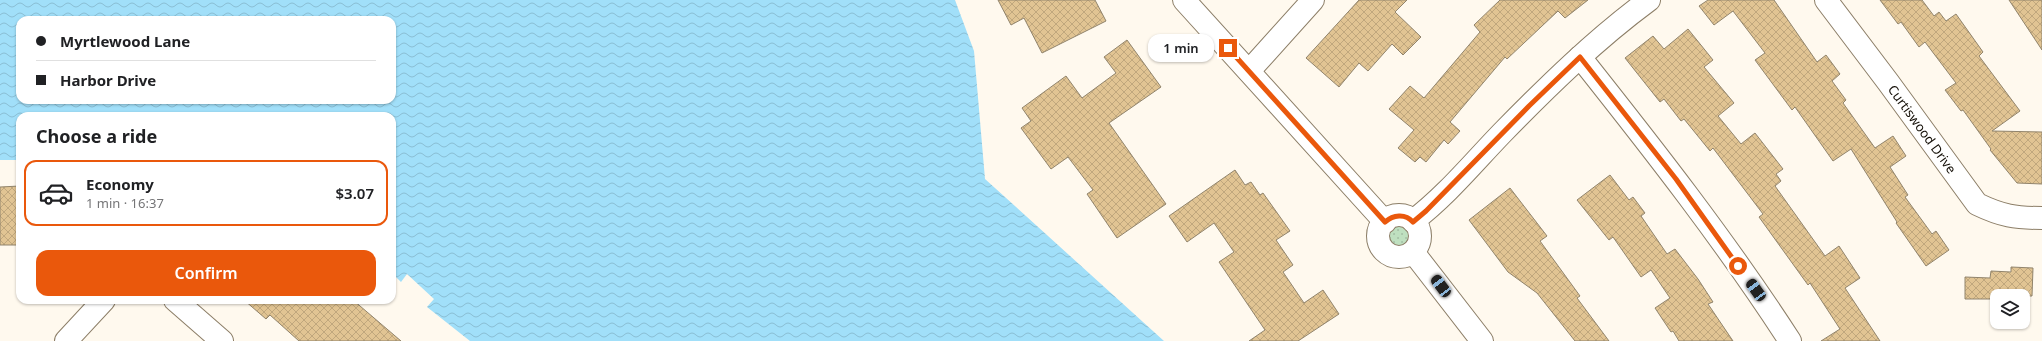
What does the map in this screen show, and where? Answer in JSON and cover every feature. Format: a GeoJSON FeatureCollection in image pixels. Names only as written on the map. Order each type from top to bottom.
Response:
{"type":"FeatureCollection","features":[{"type":"Feature","properties":{"kind":"street"},"geometry":{"type":"LineString","coordinates":[[1184,0],[1385,222]]}},
{"type":"Feature","properties":{"kind":"street"},"geometry":{"type":"LineString","coordinates":[[1249,71],[1313,0]]}},
{"type":"Feature","properties":{"kind":"street"},"geometry":{"type":"LineString","coordinates":[[1413,222],[1436,202],[1529,106],[1580,57],[1617,24],[1649,0]]}},
{"type":"Feature","properties":{"kind":"street","name":"Curtiswood Drive"},"geometry":{"type":"LineString","coordinates":[[1826,0],[1977,204],[1999,215],[2022,218],[2042,218]]}},
{"type":"Feature","properties":{"kind":"street"},"geometry":{"type":"LineString","coordinates":[[1580,57],[1676,179],[1765,303],[1790,341]]}},
{"type":"Feature","properties":{"kind":"street"},"geometry":{"type":"LineString","coordinates":[[1396,216],[1404,216],[1413,222],[1420,233],[1419,242],[1413,252],[1399,257],[1391,256],[1380,245],[1378,238],[1379,230],[1385,222],[1396,216]]}},
{"type":"Feature","properties":{"kind":"street"},"geometry":{"type":"LineString","coordinates":[[1413,252],[1482,341]]}},
{"type":"Feature","properties":{"kind":"street"},"geometry":{"type":"LineString","coordinates":[[66,341],[100,304]]}},
{"type":"Feature","properties":{"kind":"street"},"geometry":{"type":"LineString","coordinates":[[180,304],[222,341]]}},
{"type":"Feature","properties":{"kind":"green space"},"geometry":{"type":"Polygon","coordinates":[[[1399,225],[1407,229],[1411,237],[1407,245],[1399,249],[1391,245],[1387,237],[1391,229],[1399,225]]]}},
{"type":"Feature","properties":{"kind":"water"},"geometry":{"type":"Polygon","coordinates":[[[0,0],[955,0],[974,51],[985,179],[1164,341],[470,341],[427,307],[434,299],[407,274],[401,282],[396,277],[396,112],[16,112],[16,160],[0,160],[0,0]]]}},
{"type":"Feature","properties":{"kind":"building"},"geometry":{"type":"Polygon","coordinates":[[[998,0],[1095,0],[1106,21],[1042,53],[1024,18],[1011,25],[998,0]]]}},
{"type":"Feature","properties":{"kind":"building"},"geometry":{"type":"Polygon","coordinates":[[[1359,0],[1407,0],[1395,12],[1421,37],[1403,55],[1392,44],[1368,71],[1359,63],[1339,87],[1306,58],[1359,0]]]}},
{"type":"Feature","properties":{"kind":"building"},"geometry":{"type":"Polygon","coordinates":[[[1500,0],[1588,0],[1565,18],[1558,11],[1507,59],[1505,57],[1450,122],[1460,131],[1448,144],[1444,140],[1426,162],[1420,157],[1415,162],[1398,148],[1414,130],[1389,109],[1410,86],[1424,98],[1480,32],[1474,25],[1500,0]]]}},
{"type":"Feature","properties":{"kind":"building"},"geometry":{"type":"Polygon","coordinates":[[[1708,0],[1774,0],[1817,62],[1826,55],[1840,74],[1832,81],[1846,100],[1843,103],[1875,148],[1893,136],[1906,156],[1890,167],[1908,195],[1905,197],[1932,234],[1936,231],[1949,250],[1926,266],[1896,223],[1897,222],[1851,149],[1833,161],[1795,107],[1792,110],[1755,60],[1765,53],[1733,11],[1714,25],[1699,6],[1708,0]]]}},
{"type":"Feature","properties":{"kind":"building"},"geometry":{"type":"Polygon","coordinates":[[[1880,0],[1922,0],[1934,16],[1939,12],[1946,21],[1956,14],[1983,52],[1979,56],[2020,111],[1992,131],[2042,132],[2042,184],[2017,183],[1990,150],[1991,149],[1963,110],[1961,111],[1945,90],[1956,83],[1925,42],[1919,47],[1901,22],[1898,24],[1880,0]]]}},
{"type":"Feature","properties":{"kind":"building"},"geometry":{"type":"Polygon","coordinates":[[[2009,0],[2042,0],[2042,50],[2009,0]]]}},
{"type":"Feature","properties":{"kind":"building"},"geometry":{"type":"Polygon","coordinates":[[[1688,29],[1713,60],[1704,67],[1734,103],[1718,116],[1741,144],[1755,133],[1783,169],[1776,174],[1781,181],[1775,186],[1825,256],[1839,246],[1860,278],[1845,288],[1880,341],[1821,341],[1840,329],[1810,283],[1808,285],[1759,217],[1763,214],[1713,148],[1710,151],[1684,119],[1681,121],[1664,99],[1660,102],[1625,58],[1653,36],[1664,49],[1688,29]]]}},
{"type":"Feature","properties":{"kind":"building"},"geometry":{"type":"Polygon","coordinates":[[[1127,40],[1161,87],[1109,123],[1166,204],[1117,238],[1087,194],[1093,190],[1068,157],[1051,169],[1021,128],[1031,121],[1022,108],[1066,76],[1082,98],[1116,73],[1104,57],[1127,40]]]}},
{"type":"Feature","properties":{"kind":"building"},"geometry":{"type":"Polygon","coordinates":[[[1235,170],[1245,185],[1251,182],[1260,195],[1263,193],[1290,231],[1276,240],[1293,265],[1283,272],[1304,303],[1323,290],[1339,314],[1298,341],[1249,341],[1265,330],[1219,262],[1234,252],[1214,223],[1187,242],[1169,216],[1235,170]]]}},
{"type":"Feature","properties":{"kind":"building"},"geometry":{"type":"Polygon","coordinates":[[[1610,175],[1629,200],[1633,197],[1645,213],[1641,216],[1667,254],[1675,249],[1698,279],[1713,302],[1708,304],[1733,341],[1679,341],[1673,331],[1671,332],[1655,308],[1670,298],[1651,270],[1641,277],[1613,237],[1609,240],[1577,200],[1610,175]]]}},
{"type":"Feature","properties":{"kind":"building"},"geometry":{"type":"Polygon","coordinates":[[[16,186],[16,245],[0,245],[0,187],[16,186]]]}},
{"type":"Feature","properties":{"kind":"building"},"geometry":{"type":"Polygon","coordinates":[[[1510,188],[1547,236],[1540,241],[1580,296],[1577,298],[1609,341],[1575,341],[1537,293],[1508,272],[1469,220],[1510,188]]]}},
{"type":"Feature","properties":{"kind":"building"},"geometry":{"type":"Polygon","coordinates":[[[2011,267],[2033,268],[2032,296],[2030,296],[2030,289],[1990,289],[1990,299],[1965,299],[1965,277],[1990,278],[1991,271],[2011,272],[2011,267]]]}},
{"type":"Feature","properties":{"kind":"building"},"geometry":{"type":"Polygon","coordinates":[[[249,304],[358,304],[401,341],[299,341],[270,315],[266,319],[249,304]]]}},
{"type":"Feature","properties":{"kind":"route"},"geometry":{"type":"LineString","coordinates":[[1228,48],[1364,196],[1385,222],[1389,218],[1404,216],[1411,219],[1413,222],[1426,211],[1529,106],[1580,57],[1676,179],[1738,266]]}}]}
